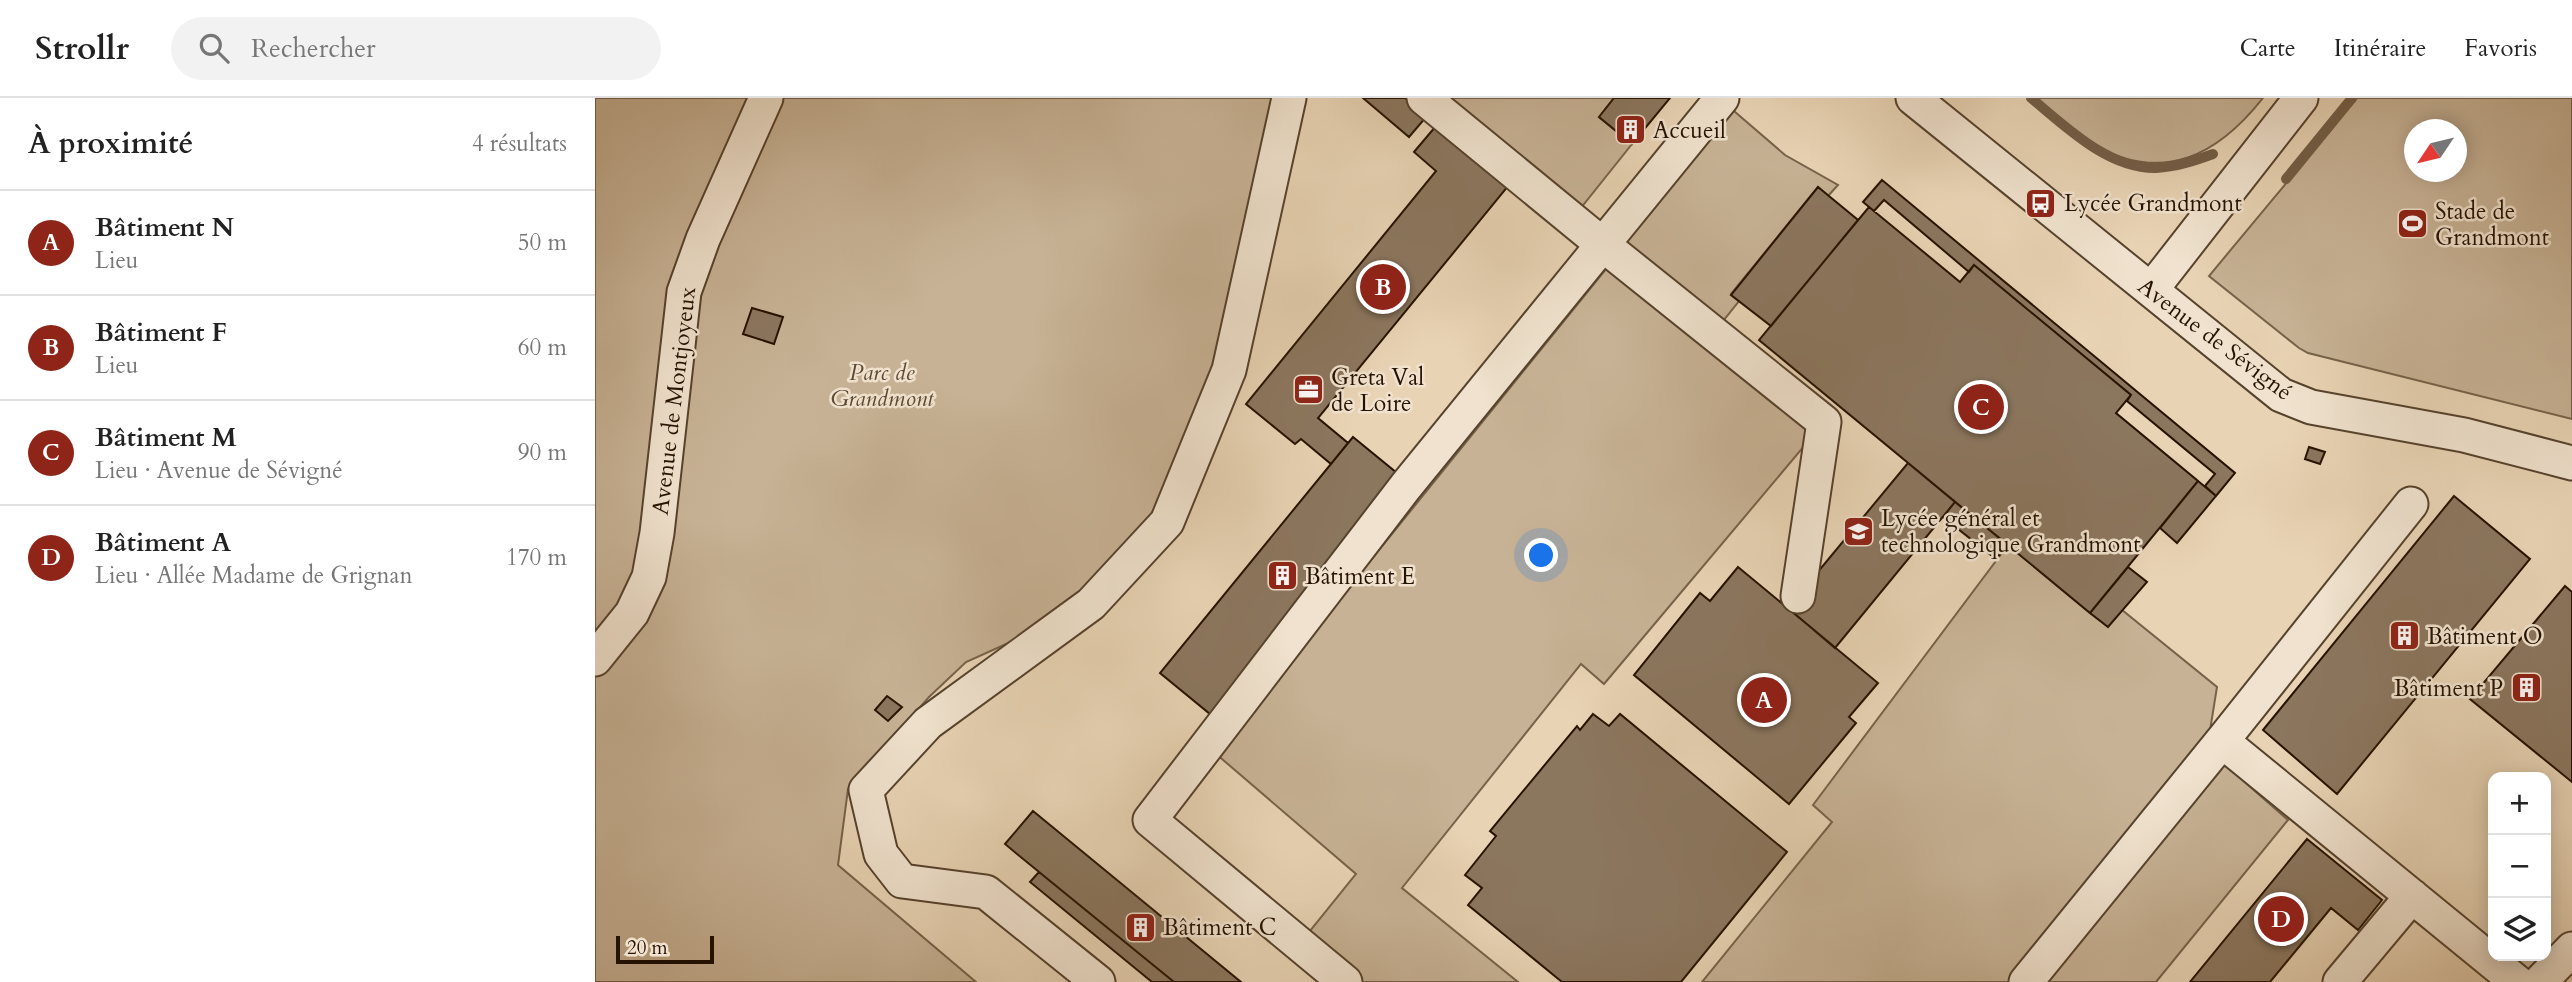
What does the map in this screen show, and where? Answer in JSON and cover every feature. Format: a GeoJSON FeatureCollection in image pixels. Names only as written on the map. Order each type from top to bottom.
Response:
{"type":"FeatureCollection","features":[{"type":"Feature","properties":{"kind":"street","name":"Avenue de Montjoyeux"},"geometry":{"type":"LineString","coordinates":[[595,659],[632,613],[649,577],[657,533],[684,292],[703,239],[766,98]]}},
{"type":"Feature","properties":{"kind":"street"},"geometry":{"type":"LineString","coordinates":[[1098,982],[986,892],[902,881],[881,854],[866,790],[928,723],[1091,604],[1167,522],[1229,370],[1289,98]]}},
{"type":"Feature","properties":{"kind":"street"},"geometry":{"type":"LineString","coordinates":[[1424,98],[1824,422],[1798,596]]}},
{"type":"Feature","properties":{"kind":"street"},"geometry":{"type":"LineString","coordinates":[[1345,982],[1150,820],[1398,496],[1722,98]]}},
{"type":"Feature","properties":{"kind":"street","name":"Avenue de Sévigné"},"geometry":{"type":"LineString","coordinates":[[1913,98],[2281,395],[2311,407],[2464,435],[2572,463]]}},
{"type":"Feature","properties":{"kind":"street"},"geometry":{"type":"LineString","coordinates":[[2151,290],[2301,98]]}},
{"type":"Feature","properties":{"kind":"street"},"geometry":{"type":"LineString","coordinates":[[2026,982],[2411,504]]}},
{"type":"Feature","properties":{"kind":"street"},"geometry":{"type":"LineString","coordinates":[[2222,741],[2517,982]]}},
{"type":"Feature","properties":{"kind":"street"},"geometry":{"type":"LineString","coordinates":[[2340,982],[2412,896]]}},
{"type":"Feature","properties":{"kind":"street"},"geometry":{"type":"LineString","coordinates":[[2540,982],[2572,949]]}},
{"type":"Feature","properties":{"kind":"green space","name":"Parc de Grandmont"},"geometry":{"type":"Polygon","coordinates":[[[595,98],[1274,98],[1206,394],[1149,520],[1077,600],[1015,640],[966,662],[929,697],[848,789],[838,865],[976,982],[595,982],[595,98]]]}},
{"type":"Feature","properties":{"kind":"green space"},"geometry":{"type":"Polygon","coordinates":[[[1446,98],[1614,98],[1599,117],[1632,144],[1580,209],[1446,98]]]}},
{"type":"Feature","properties":{"kind":"green space"},"geometry":{"type":"Polygon","coordinates":[[[2035,98],[2263,98],[2246,118],[2208,148],[2188,158],[2144,162],[2120,157],[2094,145],[2035,98]]]}},
{"type":"Feature","properties":{"kind":"green space","name":"Stade de Grandmont"},"geometry":{"type":"Polygon","coordinates":[[[2357,98],[2572,98],[2572,419],[2308,353],[2209,276],[2357,98]]]}},
{"type":"Feature","properties":{"kind":"green space"},"geometry":{"type":"Polygon","coordinates":[[[1727,105],[1785,155],[1838,185],[1828,196],[1818,187],[1731,294],[1739,301],[1719,326],[1618,245],[1727,105]]]}},
{"type":"Feature","properties":{"kind":"green space"},"geometry":{"type":"Polygon","coordinates":[[[1610,264],[1816,432],[1604,684],[1581,664],[1402,888],[1518,982],[1361,982],[1305,937],[1356,874],[1215,753],[1610,264]]]}},
{"type":"Feature","properties":{"kind":"green space"},"geometry":{"type":"Polygon","coordinates":[[[2008,545],[2108,627],[2122,610],[2217,687],[2207,749],[2288,820],[2156,982],[1702,982],[1832,822],[1813,805],[2008,545]]]}},
{"type":"Feature","properties":{"kind":"building"},"geometry":{"type":"Polygon","coordinates":[[[1363,98],[1405,98],[1427,116],[1409,137],[1363,98]]]}},
{"type":"Feature","properties":{"kind":"building","name":"Accueil"},"geometry":{"type":"Polygon","coordinates":[[[1614,98],[1670,98],[1632,144],[1599,117],[1614,98]]]}},
{"type":"Feature","properties":{"kind":"building"},"geometry":{"type":"Polygon","coordinates":[[[1436,126],[1509,185],[1318,418],[1348,443],[1331,464],[1301,439],[1295,444],[1246,404],[1436,171],[1414,152],[1436,126]]]}},
{"type":"Feature","properties":{"kind":"building"},"geometry":{"type":"Polygon","coordinates":[[[1882,180],[2235,473],[2216,496],[2205,486],[2215,474],[2127,401],[2131,395],[1974,265],[1969,272],[1884,200],[1874,211],[1863,202],[1882,180]]]}},
{"type":"Feature","properties":{"kind":"building"},"geometry":{"type":"Polygon","coordinates":[[[1818,187],[1858,220],[1771,326],[1731,295],[1818,187]]]}},
{"type":"Feature","properties":{"kind":"building"},"geometry":{"type":"Polygon","coordinates":[[[1869,207],[1960,282],[1974,265],[2131,395],[2116,413],[2198,481],[2090,613],[1759,340],[1869,207]]]}},
{"type":"Feature","properties":{"kind":"building"},"geometry":{"type":"Polygon","coordinates":[[[752,308],[783,317],[774,344],[743,334],[752,308]]]}},
{"type":"Feature","properties":{"kind":"building","name":"Bâtiment E"},"geometry":{"type":"Polygon","coordinates":[[[1353,437],[1403,478],[1210,714],[1160,673],[1353,437]]]}},
{"type":"Feature","properties":{"kind":"building"},"geometry":{"type":"Polygon","coordinates":[[[2309,447],[2325,452],[2320,464],[2305,459],[2309,447]]]}},
{"type":"Feature","properties":{"kind":"building"},"geometry":{"type":"Polygon","coordinates":[[[1908,463],[1955,502],[1835,648],[1788,608],[1908,463]]]}},
{"type":"Feature","properties":{"kind":"building"},"geometry":{"type":"Polygon","coordinates":[[[2198,481],[2216,496],[2177,543],[2160,528],[2198,481]]]}},
{"type":"Feature","properties":{"kind":"building","name":"Bâtiment O"},"geometry":{"type":"Polygon","coordinates":[[[2454,496],[2530,559],[2337,794],[2263,730],[2454,496]]]}},
{"type":"Feature","properties":{"kind":"building"},"geometry":{"type":"Polygon","coordinates":[[[1955,502],[2008,545],[1996,559],[1943,517],[1955,502]]]}},
{"type":"Feature","properties":{"kind":"building"},"geometry":{"type":"Polygon","coordinates":[[[1738,567],[1878,683],[1849,717],[1856,723],[1789,804],[1634,675],[1700,593],[1710,601],[1738,567]]]}},
{"type":"Feature","properties":{"kind":"building"},"geometry":{"type":"Polygon","coordinates":[[[2128,567],[2147,582],[2108,627],[2090,613],[2128,567]]]}},
{"type":"Feature","properties":{"kind":"building","name":"Bâtiment P"},"geometry":{"type":"Polygon","coordinates":[[[2565,586],[2572,592],[2572,782],[2470,699],[2565,586]]]}},
{"type":"Feature","properties":{"kind":"building"},"geometry":{"type":"Polygon","coordinates":[[[887,696],[902,707],[888,721],[875,710],[887,696]]]}},
{"type":"Feature","properties":{"kind":"building"},"geometry":{"type":"Polygon","coordinates":[[[1593,714],[1609,726],[1620,714],[1787,852],[1681,982],[1562,982],[1468,905],[1482,888],[1465,875],[1496,836],[1490,831],[1577,726],[1580,730],[1593,714]]]}},
{"type":"Feature","properties":{"kind":"building","name":"Bâtiment C"},"geometry":{"type":"Polygon","coordinates":[[[1033,811],[1241,982],[1174,982],[1017,854],[1005,844],[1033,811]]]}},
{"type":"Feature","properties":{"kind":"building"},"geometry":{"type":"Polygon","coordinates":[[[2307,839],[2382,900],[2358,930],[2331,908],[2270,982],[2190,982],[2307,839]]]}},
{"type":"Feature","properties":{"kind":"building"},"geometry":{"type":"Polygon","coordinates":[[[1039,872],[1174,982],[1152,982],[1030,882],[1039,872]]]}},
{"type":"Feature","properties":{"kind":"waterway"},"geometry":{"type":"LineString","coordinates":[[2031,98],[2088,144],[2121,161],[2156,168],[2213,154]]}},
{"type":"Feature","properties":{"kind":"waterway"},"geometry":{"type":"LineString","coordinates":[[2286,179],[2352,98]]}},
{"type":"Feature","properties":{"kind":"place","name":"Accueil"},"geometry":{"type":"Point","coordinates":[1630,130]}},
{"type":"Feature","properties":{"kind":"place","name":"Lycée Grandmont"},"geometry":{"type":"Point","coordinates":[2041,203]}},
{"type":"Feature","properties":{"kind":"place","name":"Stade de Grandmont"},"geometry":{"type":"Point","coordinates":[2412,224]}},
{"type":"Feature","properties":{"kind":"place","name":"Bâtiment F"},"geometry":{"type":"Point","coordinates":[1383,287]}},
{"type":"Feature","properties":{"kind":"place","name":"Greta Val de Loire"},"geometry":{"type":"Point","coordinates":[1308,390]}},
{"type":"Feature","properties":{"kind":"place","name":"Bâtiment M"},"geometry":{"type":"Point","coordinates":[1981,407]}},
{"type":"Feature","properties":{"kind":"place","name":"Lycée général et technologique Grandmont"},"geometry":{"type":"Point","coordinates":[1858,531]}},
{"type":"Feature","properties":{"kind":"place","name":"Bâtiment E"},"geometry":{"type":"Point","coordinates":[1282,576]}},
{"type":"Feature","properties":{"kind":"place","name":"Bâtiment O"},"geometry":{"type":"Point","coordinates":[2404,636]}},
{"type":"Feature","properties":{"kind":"place","name":"Bâtiment P"},"geometry":{"type":"Point","coordinates":[2526,688]}},
{"type":"Feature","properties":{"kind":"place","name":"Bâtiment N"},"geometry":{"type":"Point","coordinates":[1764,700]}},
{"type":"Feature","properties":{"kind":"place","name":"Bâtiment A"},"geometry":{"type":"Point","coordinates":[2281,919]}},
{"type":"Feature","properties":{"kind":"place","name":"Bâtiment C"},"geometry":{"type":"Point","coordinates":[1140,927]}}]}
